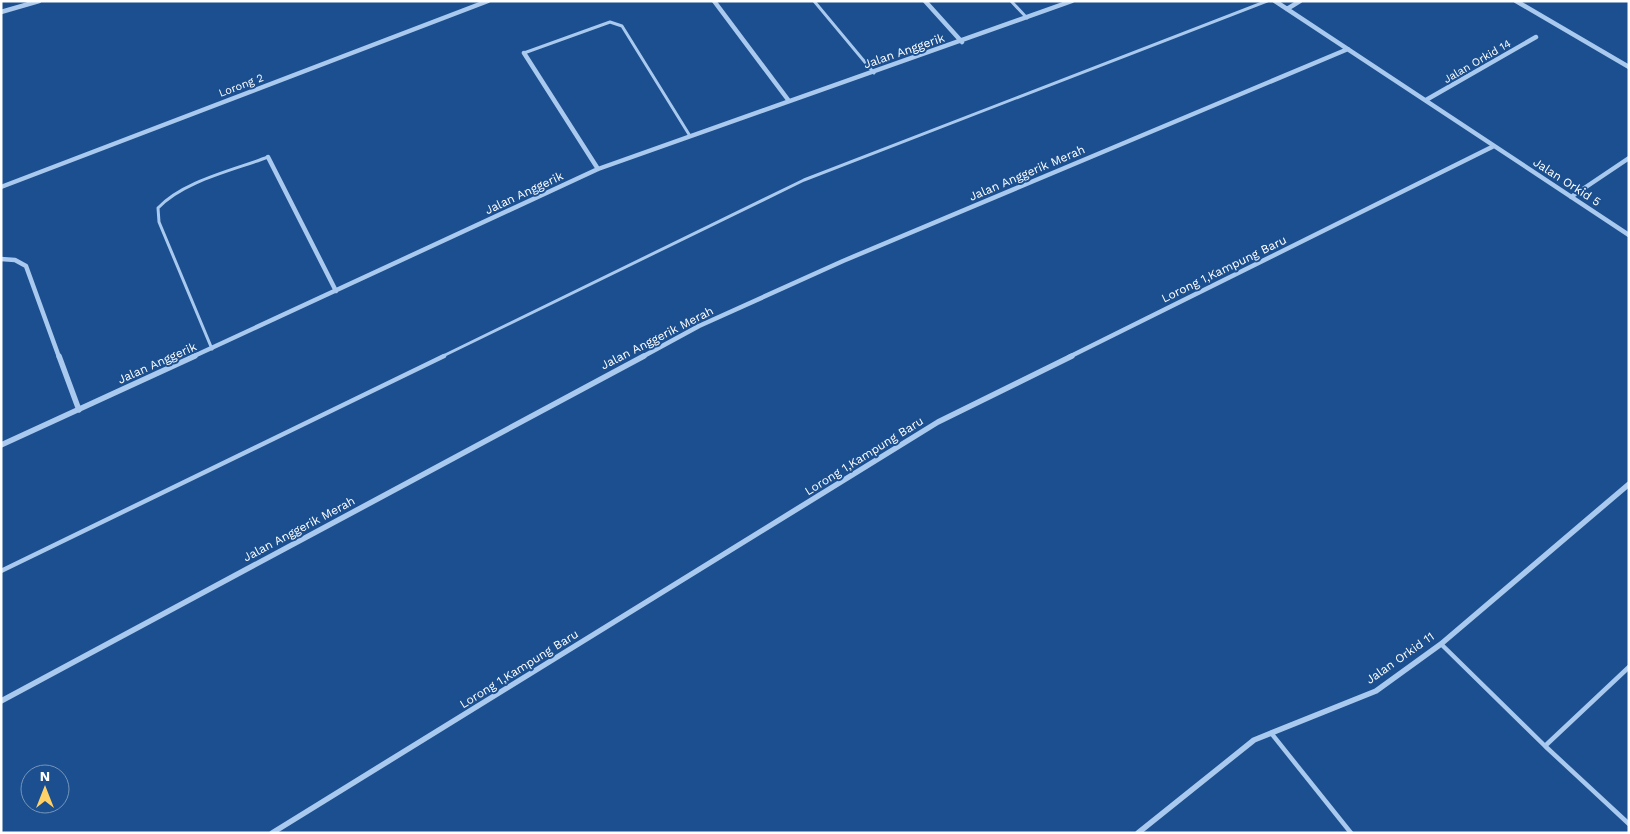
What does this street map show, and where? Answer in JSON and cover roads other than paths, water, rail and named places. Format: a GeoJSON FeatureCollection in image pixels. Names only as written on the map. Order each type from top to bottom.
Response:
{"type":"FeatureCollection","features":[{"type":"Feature","properties":{"kind":"street"},"geometry":{"type":"LineString","coordinates":[[16,1],[18,7]]}},
{"type":"Feature","properties":{"kind":"street"},"geometry":{"type":"LineString","coordinates":[[1,12],[38,1]]}},
{"type":"Feature","properties":{"kind":"street","name":"Lorong 2"},"geometry":{"type":"LineString","coordinates":[[1,187],[488,1]]}},
{"type":"Feature","properties":{"kind":"street"},"geometry":{"type":"LineString","coordinates":[[714,1],[789,101]]}},
{"type":"Feature","properties":{"kind":"street"},"geometry":{"type":"LineString","coordinates":[[925,1],[962,42]]}},
{"type":"Feature","properties":{"kind":"street","name":"Jalan Anggerik"},"geometry":{"type":"LineString","coordinates":[[1,445],[598,169],[962,42],[1072,1]]}},
{"type":"Feature","properties":{"kind":"street","name":"Jalan Orkid 5"},"geometry":{"type":"LineString","coordinates":[[1275,1],[1629,235]]}},
{"type":"Feature","properties":{"kind":"street"},"geometry":{"type":"LineString","coordinates":[[1287,8],[1300,1]]}},
{"type":"Feature","properties":{"kind":"street"},"geometry":{"type":"LineString","coordinates":[[1516,1],[1629,67]]}},
{"type":"Feature","properties":{"kind":"street","name":"Jalan Orkid 14"},"geometry":{"type":"LineString","coordinates":[[1426,100],[1536,37]]}},
{"type":"Feature","properties":{"kind":"street","name":"Jalan Anggerik Merah"},"geometry":{"type":"LineString","coordinates":[[1,701],[699,326],[843,261],[1348,49]]}},
{"type":"Feature","properties":{"kind":"street"},"geometry":{"type":"LineString","coordinates":[[524,53],[598,169]]}},
{"type":"Feature","properties":{"kind":"street","name":"Lorong 1,Kampung Baru"},"geometry":{"type":"LineString","coordinates":[[272,833],[938,422],[1494,146]]}},
{"type":"Feature","properties":{"kind":"street"},"geometry":{"type":"LineString","coordinates":[[268,158],[336,291]]}},
{"type":"Feature","properties":{"kind":"street"},"geometry":{"type":"LineString","coordinates":[[1571,197],[1629,158]]}},
{"type":"Feature","properties":{"kind":"street"},"geometry":{"type":"LineString","coordinates":[[1,259],[15,260],[26,266],[80,410]]}},
{"type":"Feature","properties":{"kind":"street","name":"Jalan Orkid 11"},"geometry":{"type":"LineString","coordinates":[[1138,833],[1254,740],[1376,691],[1441,644],[1629,484]]}},
{"type":"Feature","properties":{"kind":"lane"},"geometry":{"type":"LineString","coordinates":[[814,1],[874,73]]}},
{"type":"Feature","properties":{"kind":"lane"},"geometry":{"type":"LineString","coordinates":[[1011,1],[1027,18]]}},
{"type":"Feature","properties":{"kind":"lane"},"geometry":{"type":"LineString","coordinates":[[1,571],[804,180],[1267,1]]}},
{"type":"Feature","properties":{"kind":"lane"},"geometry":{"type":"LineString","coordinates":[[524,53],[610,22],[622,26],[690,136]]}},
{"type":"Feature","properties":{"kind":"lane"},"geometry":{"type":"LineString","coordinates":[[212,349],[159,222],[158,208],[169,196],[190,186],[268,158]]}},
{"type":"Feature","properties":{"kind":"lane"},"geometry":{"type":"LineString","coordinates":[[1441,644],[1545,746],[1629,824]]}},
{"type":"Feature","properties":{"kind":"lane"},"geometry":{"type":"LineString","coordinates":[[1545,746],[1629,667]]}},
{"type":"Feature","properties":{"kind":"lane"},"geometry":{"type":"LineString","coordinates":[[1271,733],[1351,833]]}}]}
